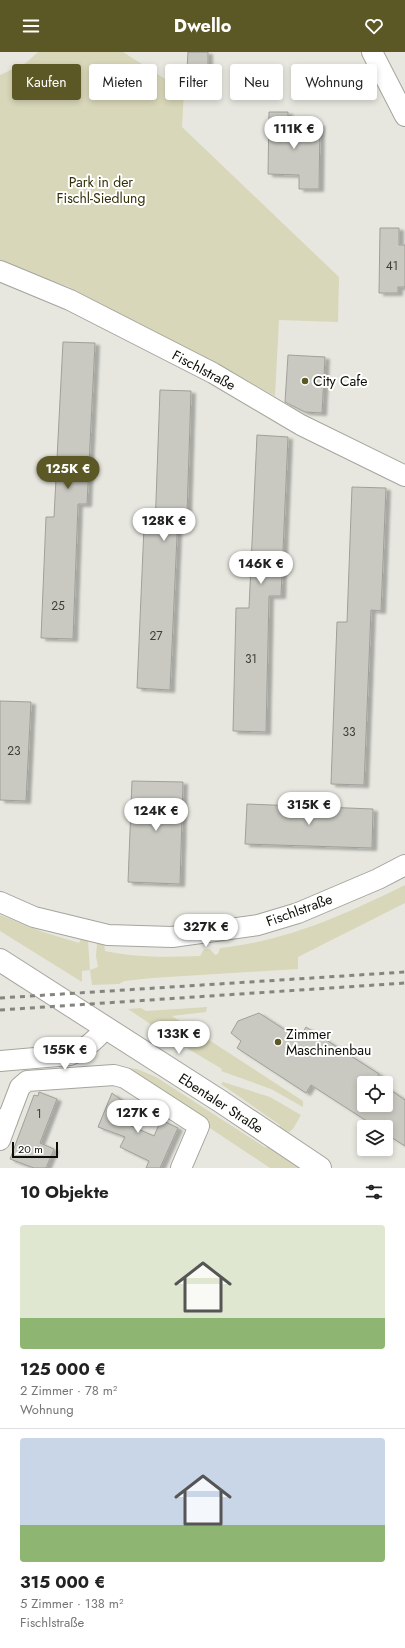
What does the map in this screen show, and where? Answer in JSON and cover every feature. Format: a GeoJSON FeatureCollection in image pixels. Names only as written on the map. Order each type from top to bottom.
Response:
{"type":"FeatureCollection","features":[{"type":"Feature","properties":{"kind":"main road","name":"Ebentaler Straße"},"geometry":{"type":"LineString","coordinates":[[0,960],[220,1101],[320,1168]]}},
{"type":"Feature","properties":{"kind":"street"},"geometry":{"type":"LineString","coordinates":[[372,52],[405,116]]}},
{"type":"Feature","properties":{"kind":"street","name":"Fischlstraße"},"geometry":{"type":"LineString","coordinates":[[0,272],[70,300],[213,373],[301,425],[405,476]]}},
{"type":"Feature","properties":{"kind":"street","name":"Fischlstraße"},"geometry":{"type":"LineString","coordinates":[[0,902],[34,917],[108,935],[172,937],[258,925],[298,913],[378,879],[405,865]]}},
{"type":"Feature","properties":{"kind":"street"},"geometry":{"type":"LineString","coordinates":[[0,1061],[70,1055],[94,1042],[106,1028]]}},
{"type":"Feature","properties":{"kind":"street"},"geometry":{"type":"LineString","coordinates":[[0,1140],[3,1120],[20,1087],[27,1081],[114,1075],[125,1078],[199,1126],[181,1168]]}},
{"type":"Feature","properties":{"kind":"green space","name":"Park in der Fischl-Siedlung"},"geometry":{"type":"Polygon","coordinates":[[[38,52],[123,52],[142,64],[89,64],[89,100],[157,100],[157,74],[165,79],[165,100],[184,100],[182,127],[339,277],[338,322],[279,320],[275,396],[69,287],[0,262],[0,75],[12,69],[12,100],[81,100],[81,64],[24,64],[38,52]]]}},
{"type":"Feature","properties":{"kind":"green space"},"geometry":{"type":"Polygon","coordinates":[[[405,885],[405,903],[298,957],[298,969],[152,978],[124,981],[119,984],[92,985],[90,970],[98,967],[96,956],[97,943],[104,944],[105,951],[129,955],[164,957],[200,956],[204,949],[210,949],[215,955],[218,954],[220,948],[269,939],[316,925],[405,885]]]}},
{"type":"Feature","properties":{"kind":"green space"},"geometry":{"type":"Polygon","coordinates":[[[0,915],[43,932],[79,943],[81,939],[88,941],[90,970],[82,971],[82,982],[0,931],[0,915]]]}},
{"type":"Feature","properties":{"kind":"green space"},"geometry":{"type":"Polygon","coordinates":[[[207,1007],[206,1012],[172,1016],[303,1101],[303,1107],[271,1089],[221,1071],[222,1069],[180,1044],[128,1009],[141,1008],[146,1011],[207,1007]]]}},
{"type":"Feature","properties":{"kind":"green space"},"geometry":{"type":"Polygon","coordinates":[[[118,1067],[137,1069],[156,1077],[266,1148],[267,1146],[302,1168],[270,1168],[118,1067]]]}},
{"type":"Feature","properties":{"kind":"green space"},"geometry":{"type":"Polygon","coordinates":[[[223,1082],[270,1097],[301,1115],[293,1129],[289,1132],[279,1128],[280,1125],[221,1084],[223,1082]]]}},
{"type":"Feature","properties":{"kind":"building"},"geometry":{"type":"Polygon","coordinates":[[[188,52],[208,52],[208,64],[187,64],[188,52]]]}},
{"type":"Feature","properties":{"kind":"building"},"geometry":{"type":"Polygon","coordinates":[[[269,112],[288,112],[288,124],[320,124],[319,189],[299,189],[299,175],[268,174],[269,112]]]}},
{"type":"Feature","properties":{"kind":"building"},"geometry":{"type":"Polygon","coordinates":[[[380,228],[399,228],[399,245],[405,245],[405,287],[398,287],[398,293],[379,293],[380,228]]]}},
{"type":"Feature","properties":{"kind":"building"},"geometry":{"type":"Polygon","coordinates":[[[63,342],[95,343],[87,504],[78,504],[73,639],[41,638],[46,517],[54,517],[63,342]]]}},
{"type":"Feature","properties":{"kind":"building","name":"City Cafe"},"geometry":{"type":"Polygon","coordinates":[[[288,355],[325,357],[322,413],[305,412],[285,402],[288,355]]]}},
{"type":"Feature","properties":{"kind":"building"},"geometry":{"type":"Polygon","coordinates":[[[160,390],[191,391],[187,514],[178,514],[170,690],[137,688],[144,527],[155,528],[160,390]]]}},
{"type":"Feature","properties":{"kind":"building"},"geometry":{"type":"Polygon","coordinates":[[[257,435],[288,437],[281,596],[269,596],[266,732],[233,731],[236,608],[249,608],[257,435]]]}},
{"type":"Feature","properties":{"kind":"building"},"geometry":{"type":"Polygon","coordinates":[[[352,487],[386,488],[381,611],[371,610],[364,785],[331,784],[337,622],[347,622],[352,487]]]}},
{"type":"Feature","properties":{"kind":"building"},"geometry":{"type":"Polygon","coordinates":[[[0,701],[31,702],[26,801],[0,800],[0,701]]]}},
{"type":"Feature","properties":{"kind":"building"},"geometry":{"type":"Polygon","coordinates":[[[132,781],[183,782],[180,884],[128,882],[132,781]]]}},
{"type":"Feature","properties":{"kind":"building"},"geometry":{"type":"Polygon","coordinates":[[[247,804],[373,809],[372,848],[245,844],[247,804]]]}},
{"type":"Feature","properties":{"kind":"building"},"geometry":{"type":"Polygon","coordinates":[[[259,1013],[299,1039],[306,1027],[379,1074],[378,1076],[357,1076],[357,1112],[393,1112],[393,1092],[405,1100],[405,1146],[393,1138],[393,1120],[365,1120],[311,1085],[306,1093],[237,1048],[241,1041],[231,1033],[238,1021],[259,1013]]]}},
{"type":"Feature","properties":{"kind":"building"},"geometry":{"type":"Polygon","coordinates":[[[39,1092],[57,1099],[40,1143],[54,1149],[46,1168],[34,1168],[10,1159],[34,1095],[38,1096],[39,1092]]]}},
{"type":"Feature","properties":{"kind":"building"},"geometry":{"type":"Polygon","coordinates":[[[112,1093],[132,1108],[122,1122],[154,1136],[161,1120],[178,1128],[160,1168],[146,1168],[149,1161],[120,1147],[125,1137],[98,1127],[112,1093]]]}},
{"type":"Feature","properties":{"kind":"railway"},"geometry":{"type":"LineString","coordinates":[[0,998],[405,972]]}},
{"type":"Feature","properties":{"kind":"railway"},"geometry":{"type":"LineString","coordinates":[[0,1010],[405,983]]}},
{"type":"Feature","properties":{"kind":"place","name":"City Cafe"},"geometry":{"type":"Point","coordinates":[305,381]}},
{"type":"Feature","properties":{"kind":"place","name":"Zimmer Maschinenbau"},"geometry":{"type":"Point","coordinates":[278,1042]}}]}
